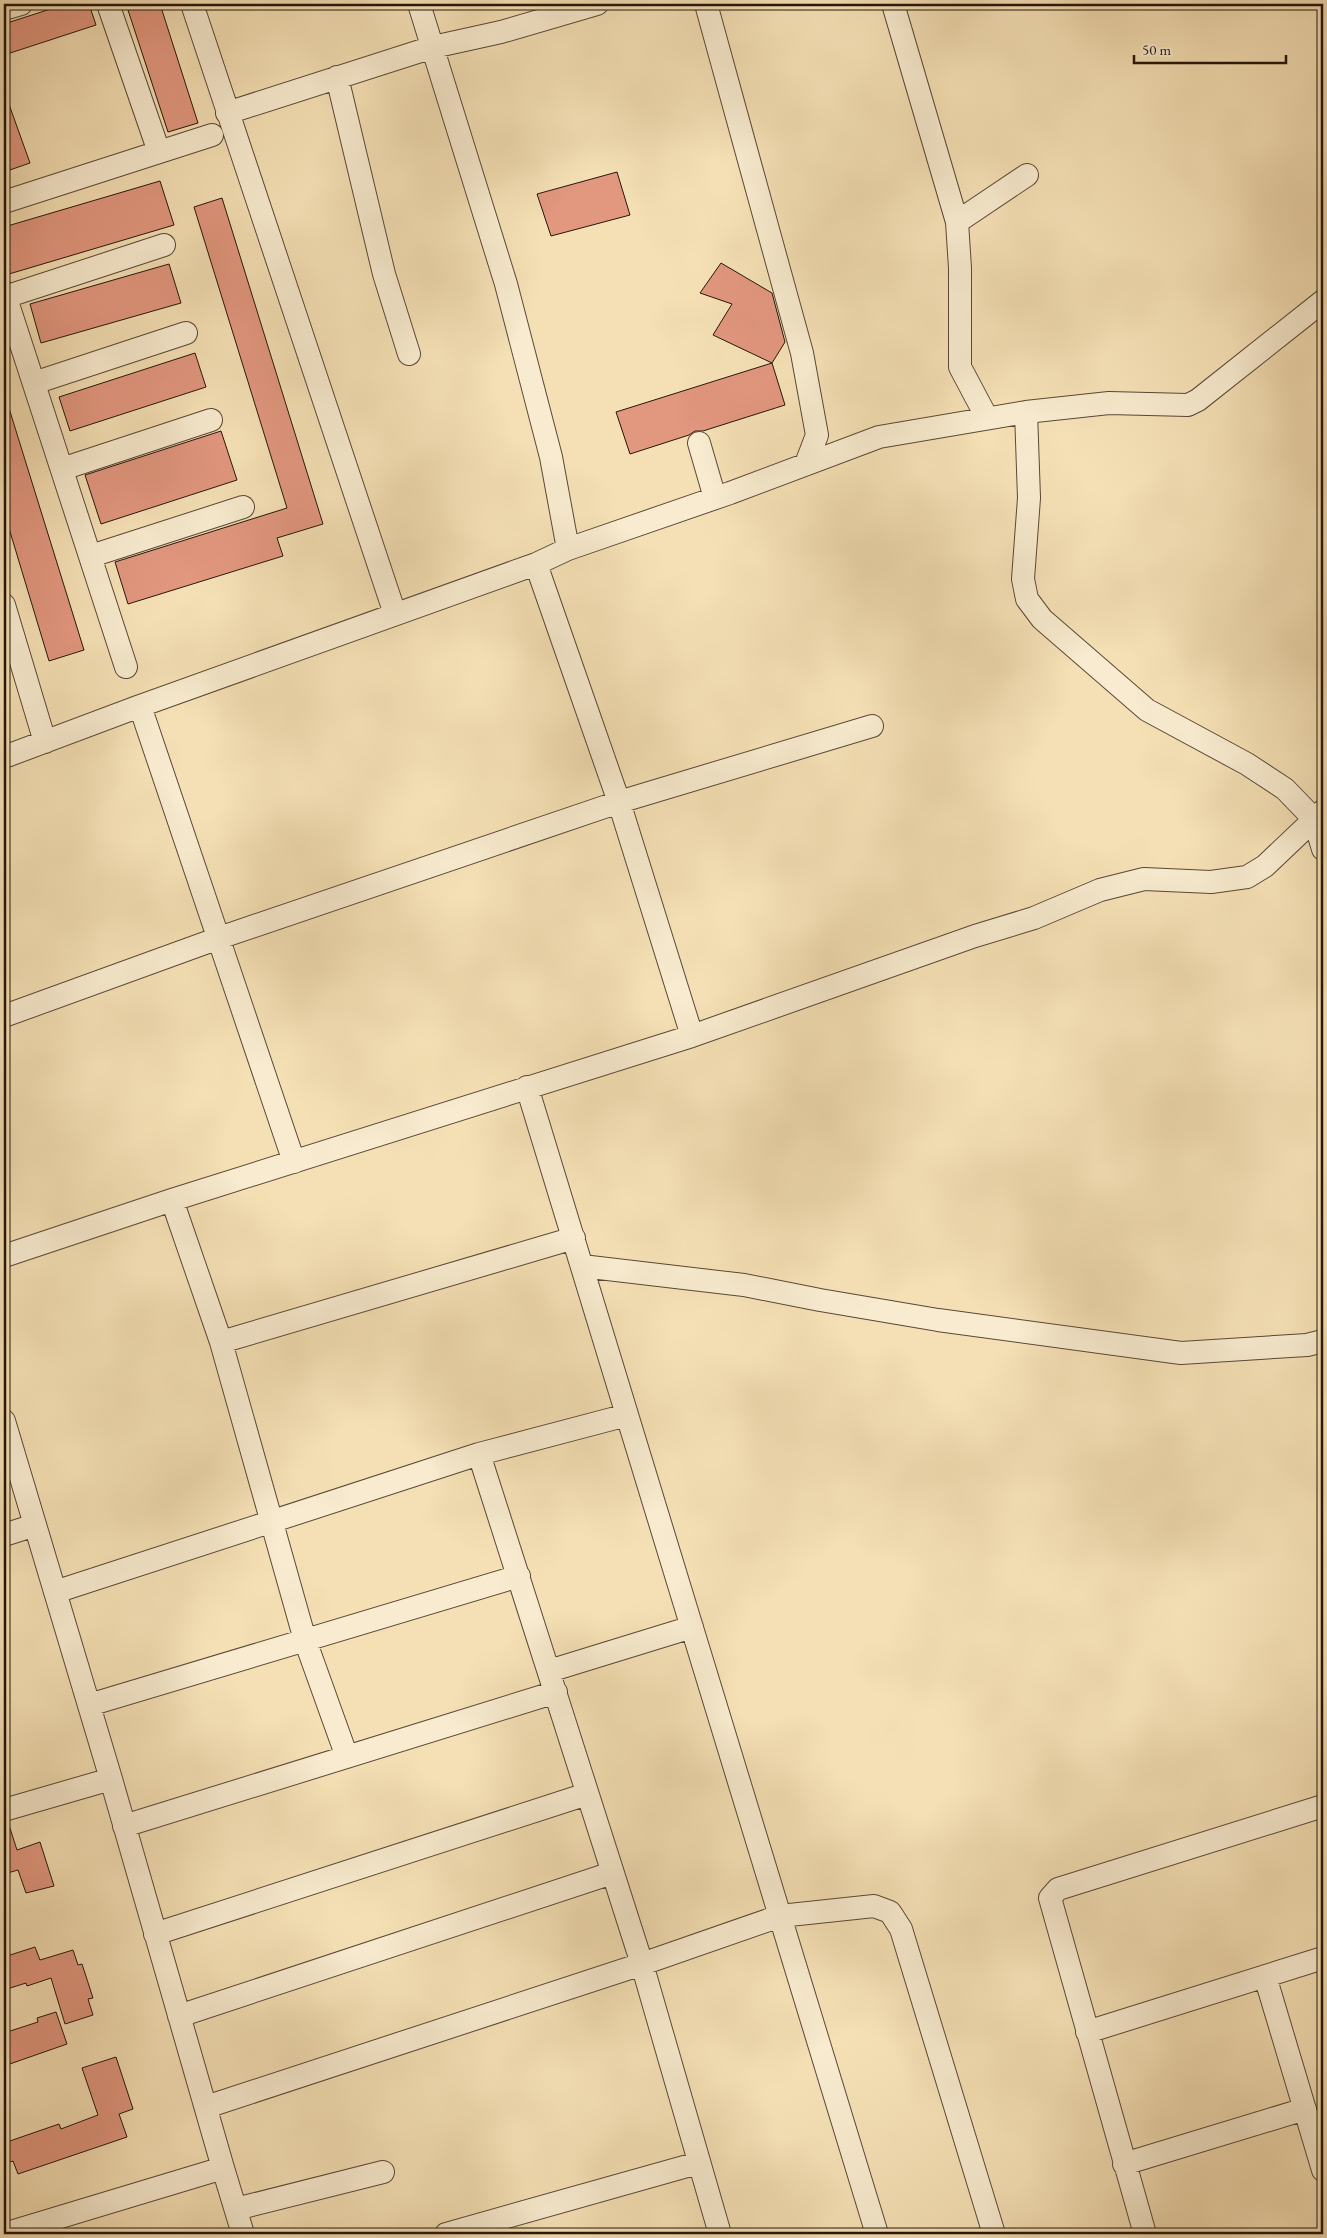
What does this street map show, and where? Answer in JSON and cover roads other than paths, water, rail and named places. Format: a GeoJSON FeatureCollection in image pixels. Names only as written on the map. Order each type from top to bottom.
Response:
{"type":"FeatureCollection","features":[{"type":"Feature","properties":{"kind":"street"},"geometry":{"type":"LineString","coordinates":[[4,9],[21,4]]}},
{"type":"Feature","properties":{"kind":"street"},"geometry":{"type":"LineString","coordinates":[[108,4],[159,152]]}},
{"type":"Feature","properties":{"kind":"street"},"geometry":{"type":"LineString","coordinates":[[192,4],[223,92],[228,113],[395,614]]}},
{"type":"Feature","properties":{"kind":"street"},"geometry":{"type":"LineString","coordinates":[[419,4],[506,284],[550,457],[568,549]]}},
{"type":"Feature","properties":{"kind":"street"},"geometry":{"type":"LineString","coordinates":[[228,113],[433,47],[501,32],[597,4]]}},
{"type":"Feature","properties":{"kind":"street"},"geometry":{"type":"LineString","coordinates":[[706,4],[802,353],[817,435],[806,464]]}},
{"type":"Feature","properties":{"kind":"street"},"geometry":{"type":"LineString","coordinates":[[893,4],[957,222],[960,268],[960,368],[986,418]]}},
{"type":"Feature","properties":{"kind":"street"},"geometry":{"type":"LineString","coordinates":[[337,77],[384,274],[409,354]]}},
{"type":"Feature","properties":{"kind":"street"},"geometry":{"type":"LineString","coordinates":[[4,202],[212,135]]}},
{"type":"Feature","properties":{"kind":"street"},"geometry":{"type":"LineString","coordinates":[[957,222],[1027,175]]}},
{"type":"Feature","properties":{"kind":"street"},"geometry":{"type":"LineString","coordinates":[[126,667],[5,294],[164,245]]}},
{"type":"Feature","properties":{"kind":"street"},"geometry":{"type":"LineString","coordinates":[[4,757],[140,706],[536,564],[568,549],[715,498],[879,437],[1026,412],[1109,403],[1188,406],[1323,300]]}},
{"type":"Feature","properties":{"kind":"street"},"geometry":{"type":"LineString","coordinates":[[34,383],[186,333]]}},
{"type":"Feature","properties":{"kind":"street"},"geometry":{"type":"LineString","coordinates":[[1026,412],[1029,498],[1023,578],[1027,600],[1042,619],[1147,710],[1247,764],[1285,789],[1318,815],[1323,849]]}},
{"type":"Feature","properties":{"kind":"street"},"geometry":{"type":"LineString","coordinates":[[62,469],[211,420]]}},
{"type":"Feature","properties":{"kind":"street"},"geometry":{"type":"LineString","coordinates":[[699,443],[715,498]]}},
{"type":"Feature","properties":{"kind":"street"},"geometry":{"type":"LineString","coordinates":[[91,556],[243,507]]}},
{"type":"Feature","properties":{"kind":"street"},"geometry":{"type":"LineString","coordinates":[[536,564],[619,802],[692,1036]]}},
{"type":"Feature","properties":{"kind":"street"},"geometry":{"type":"LineString","coordinates":[[4,605],[45,742]]}},
{"type":"Feature","properties":{"kind":"street"},"geometry":{"type":"LineString","coordinates":[[140,706],[220,938],[294,1162]]}},
{"type":"Feature","properties":{"kind":"street"},"geometry":{"type":"LineString","coordinates":[[4,1016],[220,938],[619,802],[872,726]]}},
{"type":"Feature","properties":{"kind":"street"},"geometry":{"type":"LineString","coordinates":[[4,1256],[172,1200],[692,1036],[975,936],[1034,918],[1100,890],[1144,879],[1225,882],[1247,877],[1265,866],[1318,815]]}},
{"type":"Feature","properties":{"kind":"street"},"geometry":{"type":"LineString","coordinates":[[527,1087],[877,2234]]}},
{"type":"Feature","properties":{"kind":"street"},"geometry":{"type":"LineString","coordinates":[[172,1200],[221,1342],[305,1640],[347,1757]]}},
{"type":"Feature","properties":{"kind":"street"},"geometry":{"type":"LineString","coordinates":[[221,1342],[574,1238]]}},
{"type":"Feature","properties":{"kind":"street"},"geometry":{"type":"LineString","coordinates":[[582,1266],[744,1284],[820,1300],[938,1320],[1181,1353],[1307,1345],[1323,1342]]}},
{"type":"Feature","properties":{"kind":"street"},"geometry":{"type":"LineString","coordinates":[[55,1592],[480,1454],[628,1414]]}},
{"type":"Feature","properties":{"kind":"street"},"geometry":{"type":"LineString","coordinates":[[4,1421],[111,1778],[243,2234]]}},
{"type":"Feature","properties":{"kind":"street"},"geometry":{"type":"LineString","coordinates":[[480,1454],[642,1964],[720,2234]]}},
{"type":"Feature","properties":{"kind":"street"},"geometry":{"type":"LineString","coordinates":[[4,1535],[35,1525]]}},
{"type":"Feature","properties":{"kind":"street"},"geometry":{"type":"LineString","coordinates":[[89,1705],[519,1576]]}},
{"type":"Feature","properties":{"kind":"street"},"geometry":{"type":"LineString","coordinates":[[549,1671],[692,1627]]}},
{"type":"Feature","properties":{"kind":"street"},"geometry":{"type":"LineString","coordinates":[[124,1826],[556,1692]]}},
{"type":"Feature","properties":{"kind":"street"},"geometry":{"type":"LineString","coordinates":[[4,1810],[111,1778]]}},
{"type":"Feature","properties":{"kind":"street"},"geometry":{"type":"LineString","coordinates":[[155,1934],[587,1794]]}},
{"type":"Feature","properties":{"kind":"street"},"geometry":{"type":"LineString","coordinates":[[1145,2234],[1050,1906],[1052,1893],[1058,1889],[1323,1806]]}},
{"type":"Feature","properties":{"kind":"street"},"geometry":{"type":"LineString","coordinates":[[179,2016],[612,1874]]}},
{"type":"Feature","properties":{"kind":"street"},"geometry":{"type":"LineString","coordinates":[[206,2107],[642,1964],[780,1916],[874,1906],[890,1912],[901,1929],[994,2234]]}},
{"type":"Feature","properties":{"kind":"street"},"geometry":{"type":"LineString","coordinates":[[1087,2032],[1323,1958]]}},
{"type":"Feature","properties":{"kind":"street"},"geometry":{"type":"LineString","coordinates":[[1265,1976],[1323,2170]]}},
{"type":"Feature","properties":{"kind":"street"},"geometry":{"type":"LineString","coordinates":[[1124,2164],[1305,2109]]}},
{"type":"Feature","properties":{"kind":"street"},"geometry":{"type":"LineString","coordinates":[[446,2234],[698,2163]]}},
{"type":"Feature","properties":{"kind":"street"},"geometry":{"type":"LineString","coordinates":[[4,2234],[223,2168]]}},
{"type":"Feature","properties":{"kind":"street"},"geometry":{"type":"LineString","coordinates":[[236,2209],[383,2172]]}}]}
